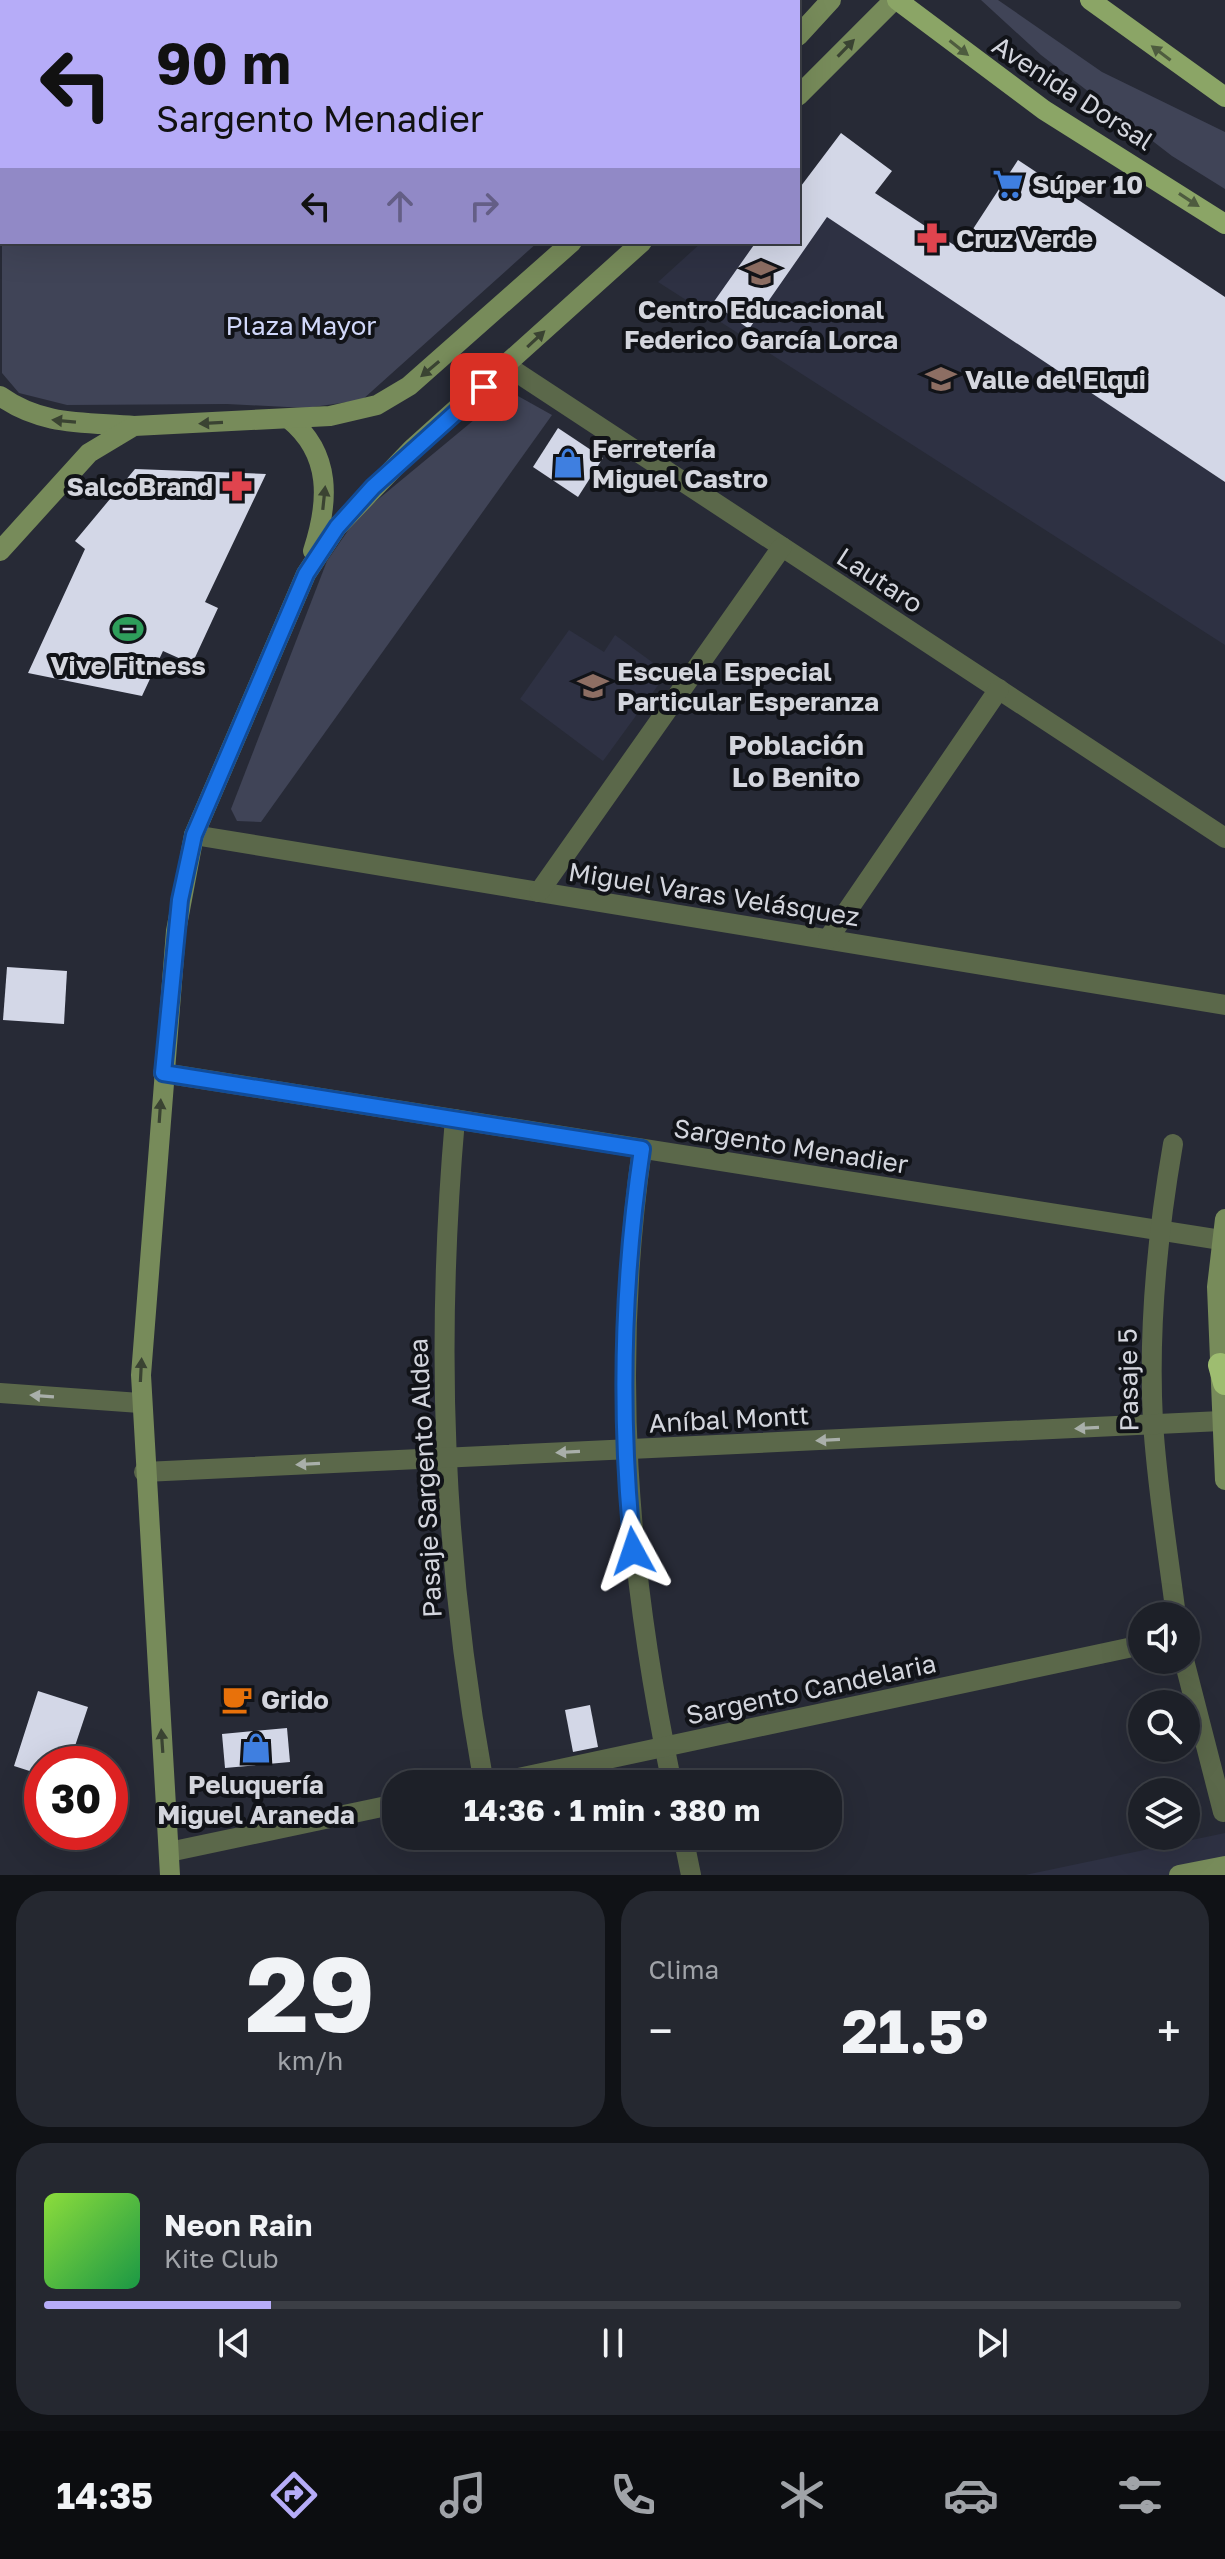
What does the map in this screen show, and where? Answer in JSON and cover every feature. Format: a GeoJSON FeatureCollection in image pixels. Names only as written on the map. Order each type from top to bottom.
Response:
{"type":"FeatureCollection","features":[{"type":"Feature","properties":{"kind":"main road"},"geometry":{"type":"LineString","coordinates":[[800,34],[831,0]]}},
{"type":"Feature","properties":{"kind":"main road"},"geometry":{"type":"LineString","coordinates":[[800,94],[896,0]]}},
{"type":"Feature","properties":{"kind":"main road","name":"Avenida Dorsal"},"geometry":{"type":"LineString","coordinates":[[896,0],[1033,103],[1225,224]]}},
{"type":"Feature","properties":{"kind":"main road"},"geometry":{"type":"LineString","coordinates":[[1090,0],[1225,97]]}},
{"type":"Feature","properties":{"kind":"main road"},"geometry":{"type":"LineString","coordinates":[[0,396],[27,413],[46,419],[134,426],[289,419],[356,412],[394,396],[433,367],[570,244]]}},
{"type":"Feature","properties":{"kind":"main road"},"geometry":{"type":"LineString","coordinates":[[306,574],[337,527],[373,487],[640,244]]}},
{"type":"Feature","properties":{"kind":"main road"},"geometry":{"type":"LineString","coordinates":[[170,1875],[140,1403],[163,1073],[180,900],[194,835],[306,574],[318,532],[325,485],[323,468],[311,440],[289,419]]}},
{"type":"Feature","properties":{"kind":"main road"},"geometry":{"type":"LineString","coordinates":[[0,551],[89,453],[134,426]]}},
{"type":"Feature","properties":{"kind":"main road"},"geometry":{"type":"LineString","coordinates":[[1225,1219],[1221,1240],[1221,1421],[1225,1480]]}},
{"type":"Feature","properties":{"kind":"main road"},"geometry":{"type":"LineString","coordinates":[[1221,1367],[1225,1323]]}},
{"type":"Feature","properties":{"kind":"main road"},"geometry":{"type":"LineString","coordinates":[[1179,1875],[1225,1866]]}},
{"type":"Feature","properties":{"kind":"street","name":"Lautaro"},"geometry":{"type":"LineString","coordinates":[[507,366],[1225,838]]}},
{"type":"Feature","properties":{"kind":"street"},"geometry":{"type":"LineString","coordinates":[[539,892],[782,547]]}},
{"type":"Feature","properties":{"kind":"street"},"geometry":{"type":"LineString","coordinates":[[828,939],[999,689]]}},
{"type":"Feature","properties":{"kind":"street","name":"Miguel Varas Velásquez"},"geometry":{"type":"LineString","coordinates":[[194,835],[1225,1005]]}},
{"type":"Feature","properties":{"kind":"street","name":"Sargento Menadier"},"geometry":{"type":"LineString","coordinates":[[163,1073],[1221,1240]]}},
{"type":"Feature","properties":{"kind":"street","name":"Pasaje Sargento Aldea"},"geometry":{"type":"LineString","coordinates":[[455,1119],[443,1285],[444,1458],[459,1627],[482,1770]]}},
{"type":"Feature","properties":{"kind":"street","name":"Pasaje 5"},"geometry":{"type":"LineString","coordinates":[[1173,1144],[1159,1230],[1152,1325],[1153,1425],[1174,1602]]}},
{"type":"Feature","properties":{"kind":"street"},"geometry":{"type":"LineString","coordinates":[[642,1149],[625,1299],[625,1450],[639,1602],[669,1770]]}},
{"type":"Feature","properties":{"kind":"street"},"geometry":{"type":"LineString","coordinates":[[0,1393],[140,1403]]}},
{"type":"Feature","properties":{"kind":"street","name":"Aníbal Montt"},"geometry":{"type":"LineString","coordinates":[[144,1472],[1221,1421]]}},
{"type":"Feature","properties":{"kind":"street","name":"Sargento Candelaria"},"geometry":{"type":"LineString","coordinates":[[556,1770],[1128,1648]]}},
{"type":"Feature","properties":{"kind":"street"},"geometry":{"type":"LineString","coordinates":[[1188,1674],[1223,1812]]}},
{"type":"Feature","properties":{"kind":"street"},"geometry":{"type":"LineString","coordinates":[[169,1852],[382,1807]]}},
{"type":"Feature","properties":{"kind":"street"},"geometry":{"type":"LineString","coordinates":[[686,1850],[691,1875]]}},
{"type":"Feature","properties":{"kind":"shaded area","name":"Valle del Elqui"},"geometry":{"type":"Polygon","coordinates":[[[800,197],[1225,482],[1225,645],[658,282],[700,244],[800,244],[800,197]]]}},
{"type":"Feature","properties":{"kind":"shaded area","name":"Escuela Especial Particular Esperanza"},"geometry":{"type":"Polygon","coordinates":[[[569,630],[604,652],[615,635],[667,673],[603,761],[520,699],[569,630]]]}},
{"type":"Feature","properties":{"kind":"shaded area"},"geometry":{"type":"Polygon","coordinates":[[[1225,1833],[1225,1875],[1025,1875],[1144,1850],[1200,1850],[1200,1838],[1225,1833]]]}},
{"type":"Feature","properties":{"kind":"green space"},"geometry":{"type":"Polygon","coordinates":[[[981,0],[998,0],[1102,72],[1225,132],[1225,189],[1172,156],[1041,55],[981,0]]]}},
{"type":"Feature","properties":{"kind":"green space","name":"Plaza Mayor"},"geometry":{"type":"Polygon","coordinates":[[[2,244],[536,244],[362,400],[306,408],[227,404],[67,405],[19,393],[2,373],[2,244]]]}},
{"type":"Feature","properties":{"kind":"green space"},"geometry":{"type":"Polygon","coordinates":[[[509,391],[552,415],[261,822],[237,821],[231,809],[327,561],[358,516],[509,391]]]}},
{"type":"Feature","properties":{"kind":"building"},"geometry":{"type":"Polygon","coordinates":[[[841,133],[892,171],[875,193],[960,249],[1018,160],[1225,297],[1225,482],[827,217],[749,329],[713,303],[755,244],[800,244],[800,187],[841,133]]]}},
{"type":"Feature","properties":{"kind":"building","name":"Ferretería Miguel Castro"},"geometry":{"type":"Polygon","coordinates":[[[558,428],[603,458],[578,497],[533,467],[558,428]]]}},
{"type":"Feature","properties":{"kind":"building"},"geometry":{"type":"Polygon","coordinates":[[[135,469],[266,474],[205,602],[218,608],[192,664],[163,651],[142,696],[28,673],[85,549],[75,541],[135,469]]]}},
{"type":"Feature","properties":{"kind":"building"},"geometry":{"type":"Polygon","coordinates":[[[7,967],[67,971],[64,1024],[3,1020],[7,967]]]}},
{"type":"Feature","properties":{"kind":"building"},"geometry":{"type":"Polygon","coordinates":[[[38,1691],[88,1707],[75,1746],[24,1746],[24,1769],[14,1766],[38,1691]]]}},
{"type":"Feature","properties":{"kind":"building"},"geometry":{"type":"Polygon","coordinates":[[[590,1705],[598,1747],[573,1752],[565,1710],[590,1705]]]}},
{"type":"Feature","properties":{"kind":"building","name":"Peluquería Miguel Araneda"},"geometry":{"type":"Polygon","coordinates":[[[287,1728],[290,1762],[225,1768],[222,1734],[287,1728]]]}},
{"type":"Feature","properties":{"kind":"place","name":"Súper 10"},"geometry":{"type":"Point","coordinates":[1008,184]}},
{"type":"Feature","properties":{"kind":"place","name":"Cruz Verde"},"geometry":{"type":"Point","coordinates":[932,238]}},
{"type":"Feature","properties":{"kind":"place","name":"Centro Educacional Federico García Lorca"},"geometry":{"type":"Point","coordinates":[761,273]}},
{"type":"Feature","properties":{"kind":"place","name":"Valle del Elqui"},"geometry":{"type":"Point","coordinates":[941,379]}},
{"type":"Feature","properties":{"kind":"place","name":"Ferretería Miguel Castro"},"geometry":{"type":"Point","coordinates":[568,463]}},
{"type":"Feature","properties":{"kind":"place","name":"SalcoBrand"},"geometry":{"type":"Point","coordinates":[237,486]}},
{"type":"Feature","properties":{"kind":"place","name":"Vive Fitness"},"geometry":{"type":"Point","coordinates":[128,629]}},
{"type":"Feature","properties":{"kind":"place","name":"Escuela Especial Particular Esperanza"},"geometry":{"type":"Point","coordinates":[593,686]}},
{"type":"Feature","properties":{"kind":"place","name":"Grido"},"geometry":{"type":"Point","coordinates":[237,1699]}},
{"type":"Feature","properties":{"kind":"place","name":"Peluquería Miguel Araneda"},"geometry":{"type":"Point","coordinates":[256,1748]}},
{"type":"Feature","properties":{"kind":"district","name":"Población Lo Benito"},"geometry":{"type":"Point","coordinates":[796,760]}},
{"type":"Feature","properties":{"kind":"route"},"geometry":{"type":"LineString","coordinates":[[484,387],[373,487],[337,527],[306,574],[194,835],[180,900],[163,1073],[642,1149],[631,1223],[623,1374],[633,1551]]}}]}
